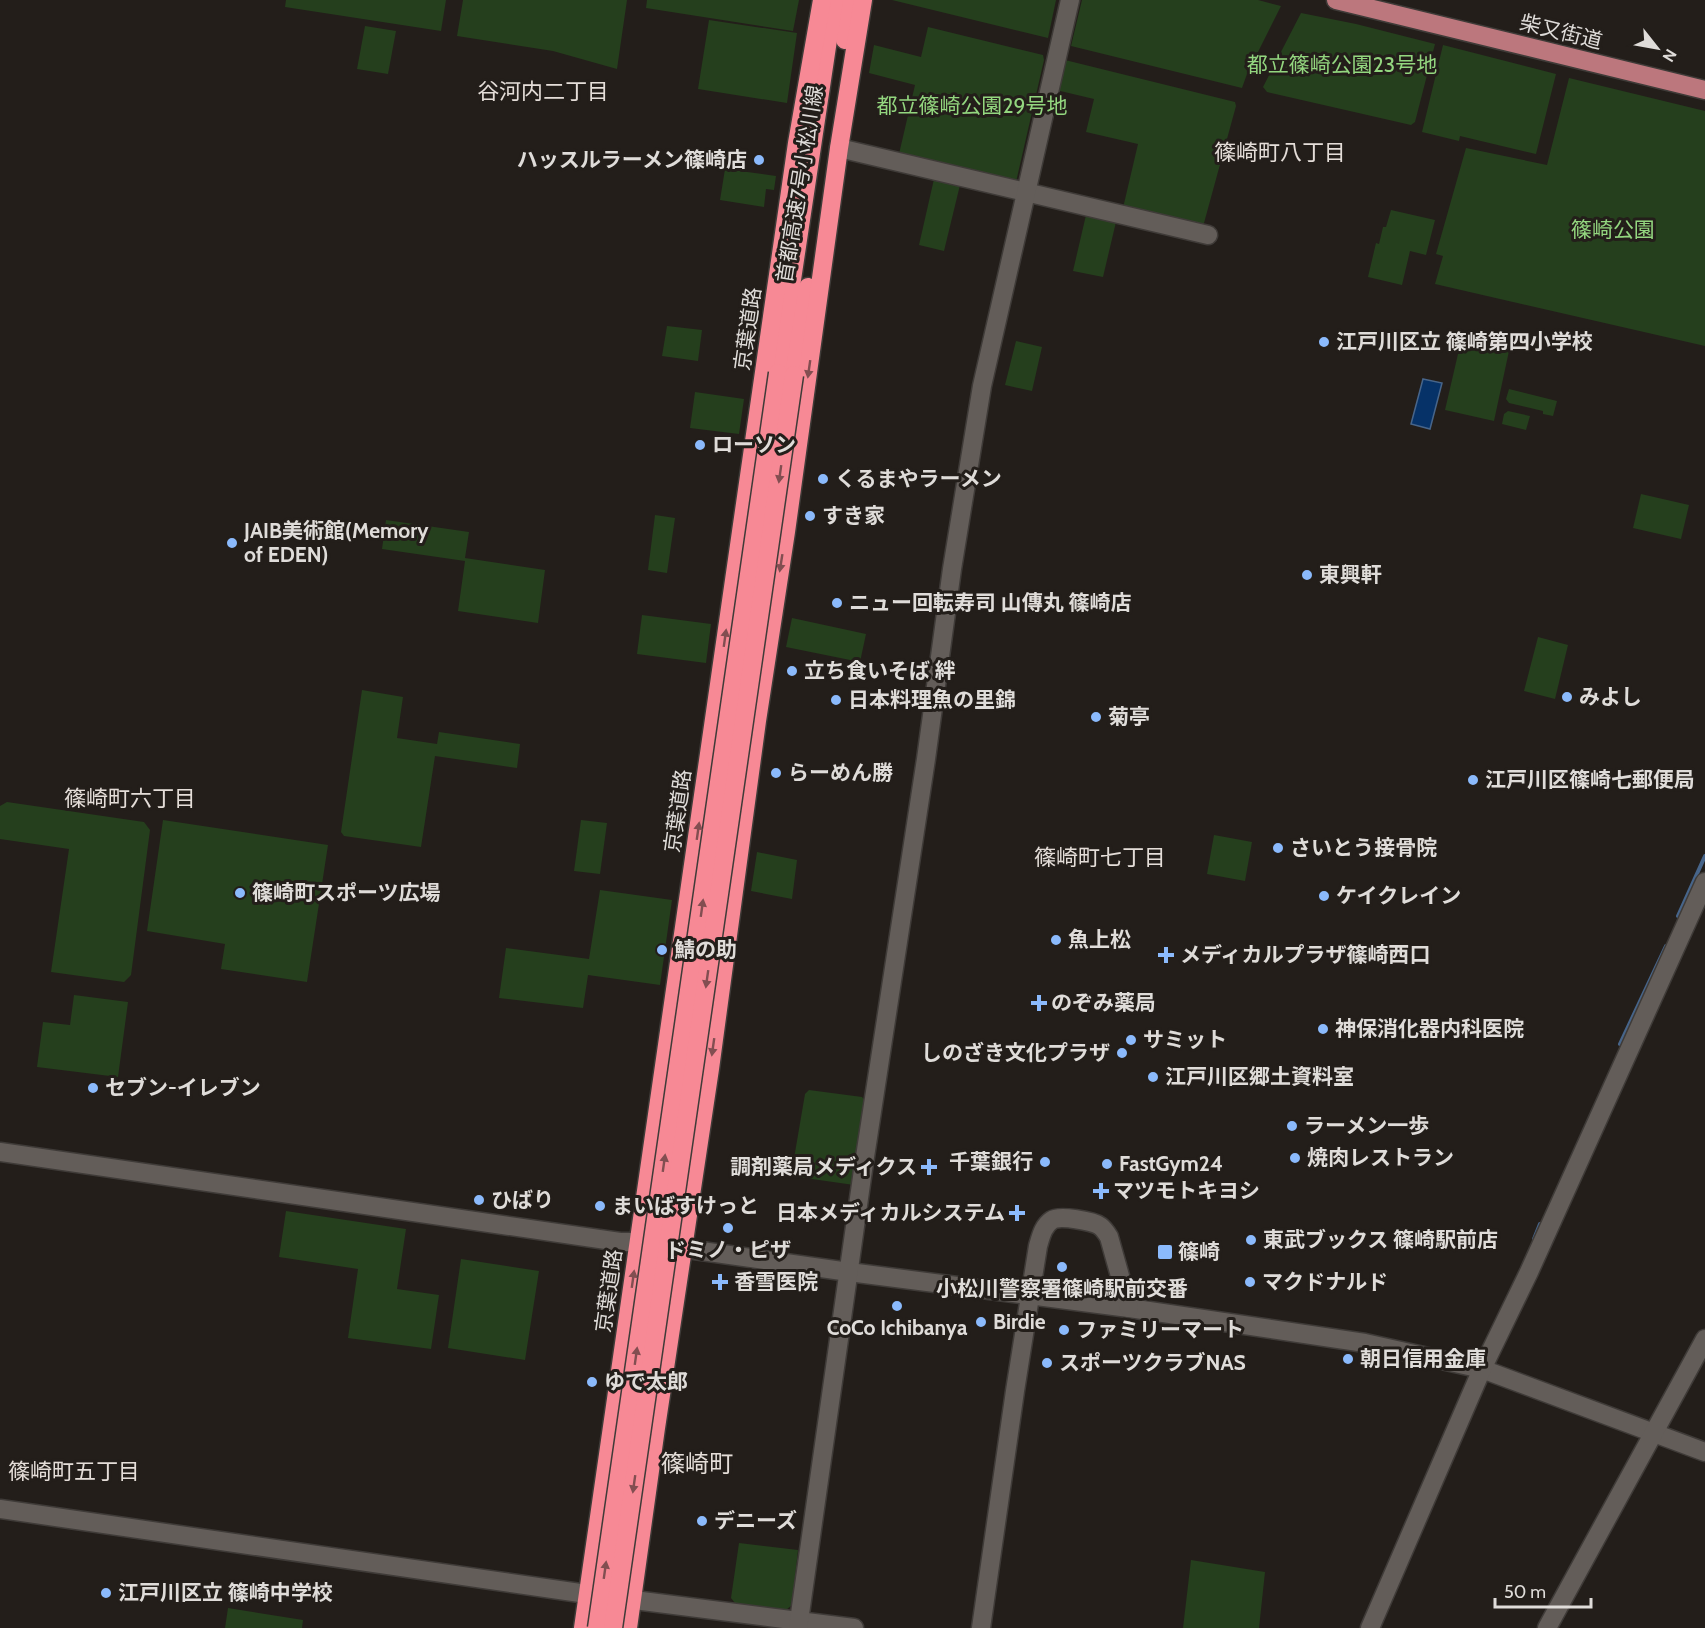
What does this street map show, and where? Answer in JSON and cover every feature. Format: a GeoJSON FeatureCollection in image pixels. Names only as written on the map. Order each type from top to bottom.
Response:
{"type":"FeatureCollection","features":[{"type":"Feature","properties":{"kind":"highway","name":"京葉道路"},"geometry":{"type":"LineString","coordinates":[[583,1628],[797,143],[822,0]]}},
{"type":"Feature","properties":{"kind":"highway","name":"首都高速7号小松川線"},"geometry":{"type":"LineString","coordinates":[[786,374],[834,0]]}},
{"type":"Feature","properties":{"kind":"highway","name":"首都高速7号小松川線"},"geometry":{"type":"LineString","coordinates":[[786,374],[850,0]]}},
{"type":"Feature","properties":{"kind":"highway"},"geometry":{"type":"LineString","coordinates":[[628,1628],[681,1249],[710,1069],[838,148],[863,0]]}},
{"type":"Feature","properties":{"kind":"highway","name":"京葉道路"},"geometry":{"type":"LineString","coordinates":[[597,1628],[786,374]]}},
{"type":"Feature","properties":{"kind":"highway"},"geometry":{"type":"LineString","coordinates":[[613,1628],[786,374]]}},
{"type":"Feature","properties":{"kind":"main road","name":"柴又街道"},"geometry":{"type":"LineString","coordinates":[[1336,0],[1705,90]]}},
{"type":"Feature","properties":{"kind":"street"},"geometry":{"type":"LineString","coordinates":[[799,1624],[924,770],[951,569],[982,386],[1070,0]]}},
{"type":"Feature","properties":{"kind":"street"},"geometry":{"type":"LineString","coordinates":[[838,148],[1208,234]]}},
{"type":"Feature","properties":{"kind":"street"},"geometry":{"type":"LineString","coordinates":[[1370,1628],[1482,1369],[1529,1272],[1705,882]]}},
{"type":"Feature","properties":{"kind":"street"},"geometry":{"type":"LineString","coordinates":[[0,1152],[609,1240],[1129,1308],[1365,1343],[1482,1369],[1705,1452]]}},
{"type":"Feature","properties":{"kind":"street"},"geometry":{"type":"LineString","coordinates":[[981,1628],[1031,1295],[1042,1233],[1050,1221],[1062,1218],[1095,1223],[1106,1232],[1129,1308]]}},
{"type":"Feature","properties":{"kind":"street"},"geometry":{"type":"LineString","coordinates":[[1547,1628],[1705,1339]]}},
{"type":"Feature","properties":{"kind":"street"},"geometry":{"type":"LineString","coordinates":[[0,1509],[799,1624],[854,1628]]}},
{"type":"Feature","properties":{"kind":"green space"},"geometry":{"type":"Polygon","coordinates":[[[286,0],[446,0],[441,31],[285,7],[286,0]]]}},
{"type":"Feature","properties":{"kind":"green space"},"geometry":{"type":"Polygon","coordinates":[[[463,0],[627,0],[617,69],[553,51],[457,36],[463,0]]]}},
{"type":"Feature","properties":{"kind":"green space"},"geometry":{"type":"Polygon","coordinates":[[[647,0],[799,0],[793,31],[646,8],[647,0]]]}},
{"type":"Feature","properties":{"kind":"green space"},"geometry":{"type":"Polygon","coordinates":[[[892,0],[1056,0],[1048,38],[892,0]]]}},
{"type":"Feature","properties":{"kind":"green space"},"geometry":{"type":"Polygon","coordinates":[[[1082,0],[1258,0],[1281,6],[1242,88],[1071,46],[1082,0]]]}},
{"type":"Feature","properties":{"kind":"green space","name":"都立篠崎公園23号地"},"geometry":{"type":"Polygon","coordinates":[[[1301,13],[1435,44],[1415,122],[1411,125],[1267,92],[1263,87],[1301,13]]]}},
{"type":"Feature","properties":{"kind":"green space"},"geometry":{"type":"Polygon","coordinates":[[[709,20],[797,33],[787,103],[698,89],[709,20]]]}},
{"type":"Feature","properties":{"kind":"green space"},"geometry":{"type":"Polygon","coordinates":[[[365,26],[396,31],[388,74],[357,69],[365,26]]]}},
{"type":"Feature","properties":{"kind":"green space","name":"都立篠崎公園29号地"},"geometry":{"type":"Polygon","coordinates":[[[928,27],[1043,55],[1044,60],[1016,182],[899,154],[915,85],[869,73],[874,45],[921,57],[928,27]]]}},
{"type":"Feature","properties":{"kind":"green space"},"geometry":{"type":"Polygon","coordinates":[[[1443,45],[1556,74],[1536,154],[1460,136],[1459,141],[1422,132],[1443,45]]]}},
{"type":"Feature","properties":{"kind":"green space"},"geometry":{"type":"Polygon","coordinates":[[[1065,60],[1235,102],[1236,106],[1204,223],[1123,208],[1138,144],[1086,132],[1094,99],[1056,90],[1065,60]]]}},
{"type":"Feature","properties":{"kind":"green space","name":"篠崎公園"},"geometry":{"type":"Polygon","coordinates":[[[1569,78],[1705,111],[1705,346],[1435,284],[1443,256],[1436,254],[1466,148],[1547,165],[1569,78]]]}},
{"type":"Feature","properties":{"kind":"green space"},"geometry":{"type":"Polygon","coordinates":[[[725,169],[776,176],[774,190],[766,189],[764,207],[720,200],[725,169]]]}},
{"type":"Feature","properties":{"kind":"green space"},"geometry":{"type":"Polygon","coordinates":[[[934,179],[960,185],[944,251],[919,245],[934,179]]]}},
{"type":"Feature","properties":{"kind":"green space"},"geometry":{"type":"Polygon","coordinates":[[[1391,210],[1435,220],[1426,255],[1410,251],[1402,285],[1368,277],[1376,243],[1379,244],[1383,227],[1386,227],[1391,210]]]}},
{"type":"Feature","properties":{"kind":"green space"},"geometry":{"type":"Polygon","coordinates":[[[1086,215],[1116,222],[1103,277],[1073,271],[1086,215]]]}},
{"type":"Feature","properties":{"kind":"green space"},"geometry":{"type":"Polygon","coordinates":[[[667,326],[702,330],[698,361],[662,356],[667,326]]]}},
{"type":"Feature","properties":{"kind":"green space"},"geometry":{"type":"Polygon","coordinates":[[[1016,341],[1042,347],[1032,391],[1005,385],[1016,341]]]}},
{"type":"Feature","properties":{"kind":"green space"},"geometry":{"type":"Polygon","coordinates":[[[1461,341],[1509,351],[1494,421],[1445,410],[1461,341]]]}},
{"type":"Feature","properties":{"kind":"green space"},"geometry":{"type":"Polygon","coordinates":[[[1509,389],[1557,401],[1553,416],[1543,414],[1543,411],[1509,403],[1506,399],[1509,389]]]}},
{"type":"Feature","properties":{"kind":"green space"},"geometry":{"type":"Polygon","coordinates":[[[695,392],[744,399],[739,434],[690,428],[695,392]]]}},
{"type":"Feature","properties":{"kind":"green space"},"geometry":{"type":"Polygon","coordinates":[[[1508,411],[1530,416],[1526,430],[1502,424],[1504,414],[1508,411]]]}},
{"type":"Feature","properties":{"kind":"green space"},"geometry":{"type":"Polygon","coordinates":[[[1641,494],[1689,505],[1681,539],[1633,528],[1641,494]]]}},
{"type":"Feature","properties":{"kind":"green space"},"geometry":{"type":"Polygon","coordinates":[[[655,515],[675,518],[667,573],[648,570],[655,515]]]}},
{"type":"Feature","properties":{"kind":"green space"},"geometry":{"type":"Polygon","coordinates":[[[386,520],[469,532],[465,558],[545,570],[538,623],[458,611],[465,561],[382,549],[386,520]]]}},
{"type":"Feature","properties":{"kind":"green space"},"geometry":{"type":"Polygon","coordinates":[[[642,615],[711,624],[706,663],[637,654],[642,615]]]}},
{"type":"Feature","properties":{"kind":"green space"},"geometry":{"type":"Polygon","coordinates":[[[792,618],[866,634],[860,662],[786,647],[792,618]]]}},
{"type":"Feature","properties":{"kind":"green space"},"geometry":{"type":"Polygon","coordinates":[[[1538,637],[1568,645],[1555,699],[1524,691],[1538,637]]]}},
{"type":"Feature","properties":{"kind":"green space"},"geometry":{"type":"Polygon","coordinates":[[[362,690],[403,697],[397,738],[437,744],[439,732],[520,744],[517,768],[435,756],[421,847],[344,836],[341,832],[362,690]]]}},
{"type":"Feature","properties":{"kind":"green space"},"geometry":{"type":"Polygon","coordinates":[[[7,802],[144,822],[150,830],[131,975],[124,982],[51,972],[69,849],[0,839],[0,806],[7,802]]]}},
{"type":"Feature","properties":{"kind":"green space"},"geometry":{"type":"Polygon","coordinates":[[[163,820],[328,845],[307,982],[221,969],[225,944],[147,931],[163,820]]]}},
{"type":"Feature","properties":{"kind":"green space"},"geometry":{"type":"Polygon","coordinates":[[[581,820],[607,823],[600,874],[574,871],[581,820]]]}},
{"type":"Feature","properties":{"kind":"green space"},"geometry":{"type":"Polygon","coordinates":[[[1214,835],[1252,842],[1245,881],[1207,874],[1214,835]]]}},
{"type":"Feature","properties":{"kind":"green space"},"geometry":{"type":"Polygon","coordinates":[[[757,852],[797,860],[792,899],[751,891],[757,852]]]}},
{"type":"Feature","properties":{"kind":"green space"},"geometry":{"type":"Polygon","coordinates":[[[600,890],[672,900],[660,985],[588,975],[583,1008],[499,998],[506,948],[589,959],[600,890]]]}},
{"type":"Feature","properties":{"kind":"green space"},"geometry":{"type":"Polygon","coordinates":[[[74,995],[128,1002],[118,1077],[37,1067],[43,1022],[70,1025],[74,995]]]}},
{"type":"Feature","properties":{"kind":"green space"},"geometry":{"type":"Polygon","coordinates":[[[809,1090],[862,1097],[866,1102],[854,1185],[791,1176],[805,1094],[809,1090]]]}},
{"type":"Feature","properties":{"kind":"green space"},"geometry":{"type":"Polygon","coordinates":[[[286,1211],[406,1229],[397,1289],[439,1295],[431,1349],[348,1338],[358,1269],[279,1257],[286,1211]]]}},
{"type":"Feature","properties":{"kind":"green space"},"geometry":{"type":"Polygon","coordinates":[[[461,1259],[539,1271],[525,1360],[448,1348],[461,1259]]]}},
{"type":"Feature","properties":{"kind":"green space"},"geometry":{"type":"Polygon","coordinates":[[[739,1543],[798,1550],[792,1605],[786,1610],[735,1603],[731,1598],[739,1543]]]}},
{"type":"Feature","properties":{"kind":"green space"},"geometry":{"type":"Polygon","coordinates":[[[1191,1560],[1265,1572],[1259,1628],[1183,1628],[1191,1560]]]}},
{"type":"Feature","properties":{"kind":"green space"},"geometry":{"type":"Polygon","coordinates":[[[228,1608],[303,1620],[302,1628],[225,1628],[228,1608]]]}},
{"type":"Feature","properties":{"kind":"water"},"geometry":{"type":"Polygon","coordinates":[[[1423,379],[1442,383],[1430,429],[1411,424],[1423,379]]]}},
{"type":"Feature","properties":{"kind":"waterway"},"geometry":{"type":"LineString","coordinates":[[1678,916],[1705,856]]}},
{"type":"Feature","properties":{"kind":"waterway"},"geometry":{"type":"LineString","coordinates":[[1620,1044],[1666,946]]}},
{"type":"Feature","properties":{"kind":"waterway"},"geometry":{"type":"LineString","coordinates":[[1534,1239],[1540,1224]]}},
{"type":"Feature","properties":{"kind":"place","name":"ハッスルラーメン篠崎店"},"geometry":{"type":"Point","coordinates":[759,160]}},
{"type":"Feature","properties":{"kind":"place","name":"江戸川区立 篠崎第四小学校"},"geometry":{"type":"Point","coordinates":[1324,342]}},
{"type":"Feature","properties":{"kind":"place","name":"ローソン"},"geometry":{"type":"Point","coordinates":[700,445]}},
{"type":"Feature","properties":{"kind":"place","name":"くるまやラーメン"},"geometry":{"type":"Point","coordinates":[823,479]}},
{"type":"Feature","properties":{"kind":"place","name":"すき家"},"geometry":{"type":"Point","coordinates":[810,516]}},
{"type":"Feature","properties":{"kind":"place","name":"JAIB美術館(Memory of EDEN)"},"geometry":{"type":"Point","coordinates":[232,543]}},
{"type":"Feature","properties":{"kind":"place","name":"東興軒"},"geometry":{"type":"Point","coordinates":[1307,575]}},
{"type":"Feature","properties":{"kind":"place","name":"ニュー回転寿司 山傳丸 篠崎店"},"geometry":{"type":"Point","coordinates":[837,603]}},
{"type":"Feature","properties":{"kind":"place","name":"立ち食いそば 絆"},"geometry":{"type":"Point","coordinates":[792,671]}},
{"type":"Feature","properties":{"kind":"place","name":"みよし"},"geometry":{"type":"Point","coordinates":[1567,697]}},
{"type":"Feature","properties":{"kind":"place","name":"日本料理魚の里錦"},"geometry":{"type":"Point","coordinates":[836,700]}},
{"type":"Feature","properties":{"kind":"place","name":"菊亭"},"geometry":{"type":"Point","coordinates":[1096,717]}},
{"type":"Feature","properties":{"kind":"place","name":"らーめん勝"},"geometry":{"type":"Point","coordinates":[776,773]}},
{"type":"Feature","properties":{"kind":"place","name":"江戸川区篠崎七郵便局"},"geometry":{"type":"Point","coordinates":[1473,780]}},
{"type":"Feature","properties":{"kind":"place","name":"さいとう接骨院"},"geometry":{"type":"Point","coordinates":[1278,848]}},
{"type":"Feature","properties":{"kind":"place","name":"篠崎町スポーツ広場"},"geometry":{"type":"Point","coordinates":[240,893]}},
{"type":"Feature","properties":{"kind":"place","name":"ケイクレイン"},"geometry":{"type":"Point","coordinates":[1324,896]}},
{"type":"Feature","properties":{"kind":"place","name":"魚上松"},"geometry":{"type":"Point","coordinates":[1056,940]}},
{"type":"Feature","properties":{"kind":"place","name":"鯖の助"},"geometry":{"type":"Point","coordinates":[662,950]}},
{"type":"Feature","properties":{"kind":"place","name":"メディカルプラザ篠崎西口"},"geometry":{"type":"Point","coordinates":[1166,955]}},
{"type":"Feature","properties":{"kind":"place","name":"のぞみ薬局"},"geometry":{"type":"Point","coordinates":[1039,1003]}},
{"type":"Feature","properties":{"kind":"place","name":"神保消化器内科医院"},"geometry":{"type":"Point","coordinates":[1323,1029]}},
{"type":"Feature","properties":{"kind":"place","name":"サミット"},"geometry":{"type":"Point","coordinates":[1131,1040]}},
{"type":"Feature","properties":{"kind":"place","name":"しのざき文化プラザ"},"geometry":{"type":"Point","coordinates":[1122,1053]}},
{"type":"Feature","properties":{"kind":"place","name":"江戸川区郷土資料室"},"geometry":{"type":"Point","coordinates":[1153,1077]}},
{"type":"Feature","properties":{"kind":"place","name":"セブン-イレブン"},"geometry":{"type":"Point","coordinates":[93,1088]}},
{"type":"Feature","properties":{"kind":"place","name":"ラーメン一歩"},"geometry":{"type":"Point","coordinates":[1292,1126]}},
{"type":"Feature","properties":{"kind":"place","name":"焼肉レストラン"},"geometry":{"type":"Point","coordinates":[1295,1158]}},
{"type":"Feature","properties":{"kind":"place","name":"千葉銀行"},"geometry":{"type":"Point","coordinates":[1045,1162]}},
{"type":"Feature","properties":{"kind":"place","name":"FastGym24"},"geometry":{"type":"Point","coordinates":[1107,1164]}},
{"type":"Feature","properties":{"kind":"place","name":"調剤薬局メディクス"},"geometry":{"type":"Point","coordinates":[929,1167]}},
{"type":"Feature","properties":{"kind":"place","name":"マツモトキヨシ"},"geometry":{"type":"Point","coordinates":[1101,1191]}},
{"type":"Feature","properties":{"kind":"place","name":"ひばり"},"geometry":{"type":"Point","coordinates":[479,1200]}},
{"type":"Feature","properties":{"kind":"place","name":"まいばすけっと"},"geometry":{"type":"Point","coordinates":[600,1206]}},
{"type":"Feature","properties":{"kind":"place","name":"日本メディカルシステム"},"geometry":{"type":"Point","coordinates":[1017,1213]}},
{"type":"Feature","properties":{"kind":"place","name":"ドミノ・ピザ"},"geometry":{"type":"Point","coordinates":[728,1228]}},
{"type":"Feature","properties":{"kind":"place","name":"東武ブックス 篠崎駅前店"},"geometry":{"type":"Point","coordinates":[1251,1240]}},
{"type":"Feature","properties":{"kind":"place","name":"篠崎"},"geometry":{"type":"Point","coordinates":[1165,1252]}},
{"type":"Feature","properties":{"kind":"place","name":"小松川警察署篠崎駅前交番"},"geometry":{"type":"Point","coordinates":[1062,1267]}},
{"type":"Feature","properties":{"kind":"place","name":"香雪医院"},"geometry":{"type":"Point","coordinates":[720,1282]}},
{"type":"Feature","properties":{"kind":"place","name":"マクドナルド"},"geometry":{"type":"Point","coordinates":[1250,1282]}},
{"type":"Feature","properties":{"kind":"place","name":"CoCo Ichibanya"},"geometry":{"type":"Point","coordinates":[897,1306]}},
{"type":"Feature","properties":{"kind":"place","name":"Birdie"},"geometry":{"type":"Point","coordinates":[981,1322]}},
{"type":"Feature","properties":{"kind":"place","name":"ファミリーマート"},"geometry":{"type":"Point","coordinates":[1064,1330]}},
{"type":"Feature","properties":{"kind":"place","name":"朝日信用金庫"},"geometry":{"type":"Point","coordinates":[1348,1359]}},
{"type":"Feature","properties":{"kind":"place","name":"スポーツクラブNAS"},"geometry":{"type":"Point","coordinates":[1047,1363]}},
{"type":"Feature","properties":{"kind":"place","name":"ゆで太郎"},"geometry":{"type":"Point","coordinates":[592,1382]}},
{"type":"Feature","properties":{"kind":"place","name":"デニーズ"},"geometry":{"type":"Point","coordinates":[702,1521]}},
{"type":"Feature","properties":{"kind":"place","name":"江戸川区立 篠崎中学校"},"geometry":{"type":"Point","coordinates":[106,1593]}},
{"type":"Feature","properties":{"kind":"district","name":"谷河内二丁目"},"geometry":{"type":"Point","coordinates":[543,91]}},
{"type":"Feature","properties":{"kind":"district","name":"篠崎町八丁目"},"geometry":{"type":"Point","coordinates":[1280,152]}},
{"type":"Feature","properties":{"kind":"district","name":"篠崎町六丁目"},"geometry":{"type":"Point","coordinates":[130,798]}},
{"type":"Feature","properties":{"kind":"district","name":"篠崎町七丁目"},"geometry":{"type":"Point","coordinates":[1100,857]}},
{"type":"Feature","properties":{"kind":"district","name":"篠崎町"},"geometry":{"type":"Point","coordinates":[697,1464]}},
{"type":"Feature","properties":{"kind":"district","name":"篠崎町五丁目"},"geometry":{"type":"Point","coordinates":[74,1471]}}]}
